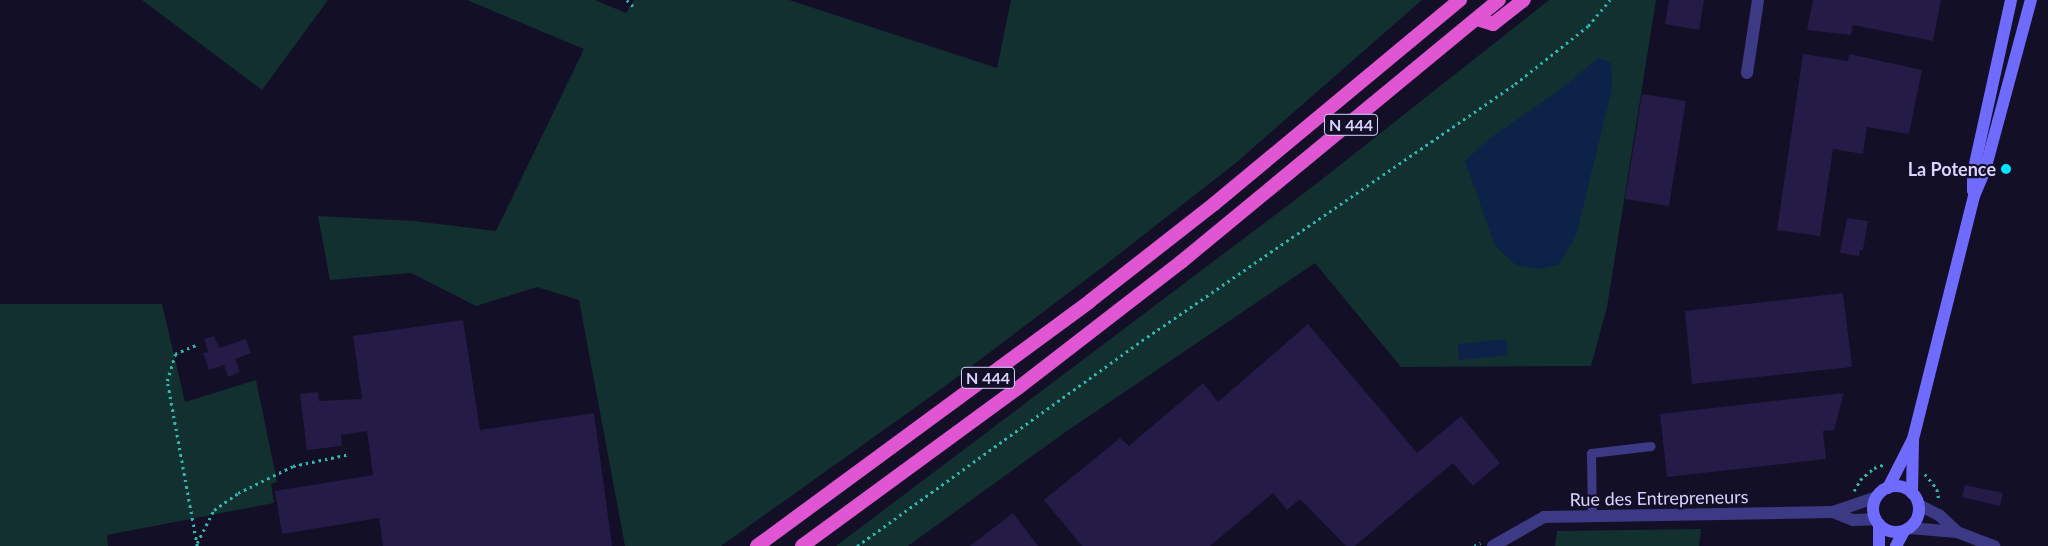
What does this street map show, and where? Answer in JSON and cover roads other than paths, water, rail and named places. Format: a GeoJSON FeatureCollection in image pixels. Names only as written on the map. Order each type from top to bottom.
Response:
{"type":"FeatureCollection","features":[{"type":"Feature","properties":{"kind":"highway","name":"N 444"},"geometry":{"type":"LineString","coordinates":[[757,546],[908,438],[1097,295],[1214,204],[1460,0]]}},
{"type":"Feature","properties":{"kind":"highway","name":"N 444"},"geometry":{"type":"LineString","coordinates":[[802,546],[1127,304],[1477,20],[1499,0]]}},
{"type":"Feature","properties":{"kind":"highway"},"geometry":{"type":"LineString","coordinates":[[1477,20],[1493,24],[1524,0]]}},
{"type":"Feature","properties":{"kind":"main road"},"geometry":{"type":"LineString","coordinates":[[1974,196],[1973,173],[2011,0]]}},
{"type":"Feature","properties":{"kind":"main road"},"geometry":{"type":"LineString","coordinates":[[1879,546],[1877,522],[1874,512],[1877,497],[1888,488],[1913,439],[1974,196],[1985,170],[2031,0]]}},
{"type":"Feature","properties":{"kind":"main road"},"geometry":{"type":"LineString","coordinates":[[1912,493],[1913,439]]}},
{"type":"Feature","properties":{"kind":"main road"},"geometry":{"type":"LineString","coordinates":[[1888,488],[1901,487],[1912,493],[1919,505],[1917,518],[1896,546]]}},
{"type":"Feature","properties":{"kind":"main road"},"geometry":{"type":"LineString","coordinates":[[1877,522],[1890,531],[1907,529]]}},
{"type":"Feature","properties":{"kind":"street"},"geometry":{"type":"LineString","coordinates":[[1747,73],[1758,0]]}},
{"type":"Feature","properties":{"kind":"street","name":"Rue des Entrepreneurs"},"geometry":{"type":"LineString","coordinates":[[1493,546],[1544,518],[1833,512],[1877,497]]}},
{"type":"Feature","properties":{"kind":"street"},"geometry":{"type":"LineString","coordinates":[[1919,505],[1939,515],[1957,532]]}},
{"type":"Feature","properties":{"kind":"street","name":"Rue des Entrepreneurs"},"geometry":{"type":"LineString","coordinates":[[1833,512],[1852,520],[1877,522]]}},
{"type":"Feature","properties":{"kind":"street"},"geometry":{"type":"LineString","coordinates":[[1907,529],[1957,532],[1994,546]]}},
{"type":"Feature","properties":{"kind":"lane"},"geometry":{"type":"LineString","coordinates":[[1592,517],[1591,453],[1651,446]]}},
{"type":"Feature","properties":{"kind":"water"},"geometry":{"type":"Polygon","coordinates":[[[1598,58],[1611,62],[1612,88],[1576,236],[1558,265],[1539,269],[1516,265],[1495,246],[1465,161],[1489,139],[1561,89],[1598,58]]]}},
{"type":"Feature","properties":{"kind":"water"},"geometry":{"type":"Polygon","coordinates":[[[1506,339],[1508,355],[1459,360],[1458,344],[1506,339]]]}},
{"type":"Feature","properties":{"kind":"place","name":"La Potence"},"geometry":{"type":"Point","coordinates":[2006,169]}}]}
